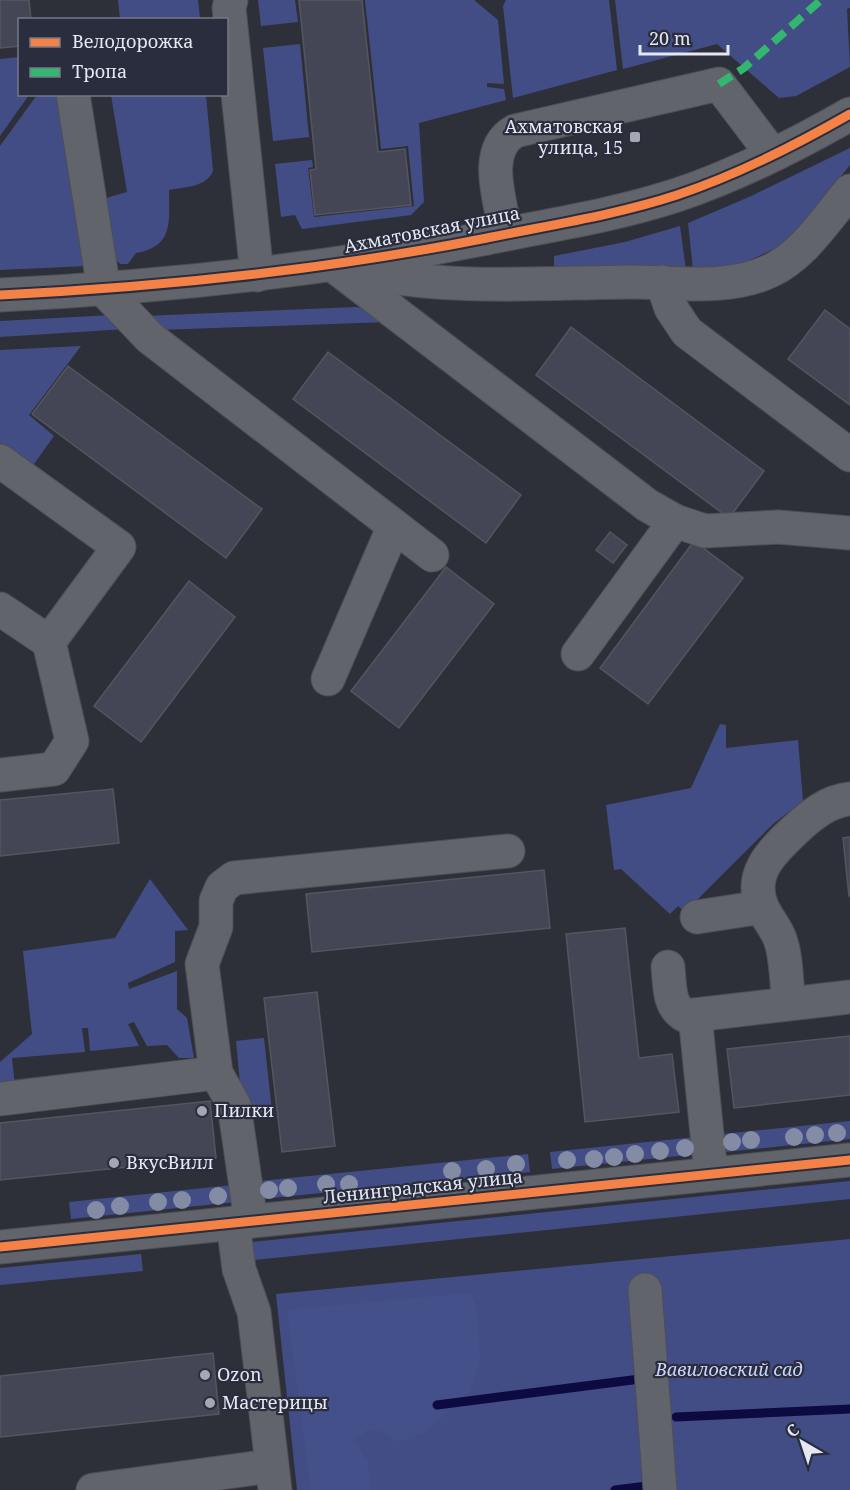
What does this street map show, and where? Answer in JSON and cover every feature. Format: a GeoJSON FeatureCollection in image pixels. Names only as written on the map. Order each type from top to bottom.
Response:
{"type":"FeatureCollection","features":[{"type":"Feature","properties":{"kind":"street"},"geometry":{"type":"LineString","coordinates":[[231,0],[229,8],[257,275]]}},
{"type":"Feature","properties":{"kind":"street"},"geometry":{"type":"LineString","coordinates":[[506,234],[494,159],[505,136],[515,131],[719,84],[772,154]]}},
{"type":"Feature","properties":{"kind":"street"},"geometry":{"type":"LineString","coordinates":[[73,96],[105,290],[150,338],[432,555]]}},
{"type":"Feature","properties":{"kind":"street","name":"Ахматовская улица"},"geometry":{"type":"LineString","coordinates":[[0,295],[105,290],[334,266],[627,209],[679,194],[772,154],[850,114]]}},
{"type":"Feature","properties":{"kind":"street","name":"Ахматовская улица"},"geometry":{"type":"LineString","coordinates":[[334,266],[375,275],[442,284],[713,283],[769,272],[793,258],[850,191]]}},
{"type":"Feature","properties":{"kind":"street"},"geometry":{"type":"LineString","coordinates":[[334,266],[647,505],[675,521],[705,531],[778,527],[850,533]]}},
{"type":"Feature","properties":{"kind":"street"},"geometry":{"type":"LineString","coordinates":[[662,282],[671,308],[687,333],[850,455]]}},
{"type":"Feature","properties":{"kind":"street"},"geometry":{"type":"LineString","coordinates":[[0,461],[119,547],[49,642]]}},
{"type":"Feature","properties":{"kind":"street"},"geometry":{"type":"LineString","coordinates":[[578,654],[675,521]]}},
{"type":"Feature","properties":{"kind":"street"},"geometry":{"type":"LineString","coordinates":[[328,679],[394,526]]}},
{"type":"Feature","properties":{"kind":"street"},"geometry":{"type":"LineString","coordinates":[[0,609],[49,642],[72,741],[54,769],[0,775]]}},
{"type":"Feature","properties":{"kind":"street"},"geometry":{"type":"LineString","coordinates":[[789,1003],[780,940],[762,907],[757,889],[762,866],[774,849],[814,813],[839,800],[850,799]]}},
{"type":"Feature","properties":{"kind":"street"},"geometry":{"type":"LineString","coordinates":[[93,1490],[273,1478],[254,1312],[239,1269],[242,1222],[234,1105],[216,1073],[202,964],[216,927],[216,901],[222,887],[234,878],[508,851]]}},
{"type":"Feature","properties":{"kind":"street"},"geometry":{"type":"LineString","coordinates":[[697,917],[762,907]]}},
{"type":"Feature","properties":{"kind":"street"},"geometry":{"type":"LineString","coordinates":[[668,967],[672,1002],[677,1011],[686,1016],[850,997]]}},
{"type":"Feature","properties":{"kind":"street"},"geometry":{"type":"LineString","coordinates":[[695,1015],[711,1174]]}},
{"type":"Feature","properties":{"kind":"street"},"geometry":{"type":"LineString","coordinates":[[0,1100],[216,1073]]}},
{"type":"Feature","properties":{"kind":"street","name":"Ленинградская улица"},"geometry":{"type":"LineString","coordinates":[[0,1247],[850,1160]]}},
{"type":"Feature","properties":{"kind":"street"},"geometry":{"type":"LineString","coordinates":[[645,1290],[660,1490]]}},
{"type":"Feature","properties":{"kind":"green space"},"geometry":{"type":"Polygon","coordinates":[[[118,0],[198,0],[200,18],[120,18],[118,0]]]}},
{"type":"Feature","properties":{"kind":"green space"},"geometry":{"type":"Polygon","coordinates":[[[258,0],[295,0],[298,22],[261,26],[258,0]]]}},
{"type":"Feature","properties":{"kind":"green space"},"geometry":{"type":"Polygon","coordinates":[[[365,0],[474,0],[498,20],[504,84],[487,83],[487,87],[504,89],[506,100],[419,123],[424,202],[411,215],[302,229],[295,215],[281,217],[275,164],[312,160],[313,167],[308,168],[314,217],[414,206],[408,146],[381,149],[365,0]]]}},
{"type":"Feature","properties":{"kind":"green space"},"geometry":{"type":"Polygon","coordinates":[[[506,0],[609,0],[617,70],[513,98],[503,6],[506,0]]]}},
{"type":"Feature","properties":{"kind":"green space"},"geometry":{"type":"Polygon","coordinates":[[[615,0],[850,0],[850,8],[847,9],[850,67],[796,96],[779,98],[717,44],[623,69],[615,0]]]}},
{"type":"Feature","properties":{"kind":"green space"},"geometry":{"type":"Polygon","coordinates":[[[300,44],[309,137],[273,141],[263,48],[300,44]]]}},
{"type":"Feature","properties":{"kind":"green space"},"geometry":{"type":"Polygon","coordinates":[[[18,57],[18,96],[28,96],[0,136],[0,59],[18,57]]]}},
{"type":"Feature","properties":{"kind":"green space"},"geometry":{"type":"Polygon","coordinates":[[[36,96],[58,96],[86,266],[0,270],[0,146],[36,96]]]}},
{"type":"Feature","properties":{"kind":"green space"},"geometry":{"type":"Polygon","coordinates":[[[111,96],[206,96],[213,171],[206,180],[200,183],[169,190],[169,222],[163,238],[148,250],[136,253],[128,264],[121,264],[110,256],[106,198],[127,192],[111,96]]]}},
{"type":"Feature","properties":{"kind":"green space"},"geometry":{"type":"Polygon","coordinates":[[[850,148],[850,165],[787,243],[746,262],[714,271],[693,270],[688,223],[749,197],[850,148]]]}},
{"type":"Feature","properties":{"kind":"green space"},"geometry":{"type":"Polygon","coordinates":[[[680,226],[686,270],[554,268],[554,256],[625,242],[680,226]]]}},
{"type":"Feature","properties":{"kind":"green space"},"geometry":{"type":"Polygon","coordinates":[[[356,307],[365,309],[388,322],[157,330],[144,316],[356,307]]]}},
{"type":"Feature","properties":{"kind":"green space"},"geometry":{"type":"Polygon","coordinates":[[[113,315],[126,329],[0,337],[0,321],[113,315]]]}},
{"type":"Feature","properties":{"kind":"green space"},"geometry":{"type":"Polygon","coordinates":[[[81,346],[29,415],[54,436],[29,471],[0,450],[0,350],[81,346]]]}},
{"type":"Feature","properties":{"kind":"green space"},"geometry":{"type":"Polygon","coordinates":[[[720,724],[726,725],[726,748],[798,740],[803,801],[773,824],[685,912],[678,906],[670,914],[621,869],[614,870],[606,805],[691,788],[720,724]]]}},
{"type":"Feature","properties":{"kind":"green space"},"geometry":{"type":"Polygon","coordinates":[[[150,879],[188,930],[175,931],[175,962],[128,983],[129,989],[177,971],[177,1009],[187,1018],[194,1058],[179,1058],[167,1045],[147,1046],[134,1022],[128,1024],[139,1046],[90,1051],[88,1028],[82,1028],[85,1052],[12,1058],[15,1087],[0,1090],[0,1062],[32,1034],[23,951],[115,938],[150,879]]]}},
{"type":"Feature","properties":{"kind":"green space"},"geometry":{"type":"Polygon","coordinates":[[[264,1038],[272,1112],[243,1114],[236,1041],[264,1038]]]}},
{"type":"Feature","properties":{"kind":"green space"},"geometry":{"type":"Polygon","coordinates":[[[850,1121],[850,1139],[725,1152],[723,1134],[850,1121]]]}},
{"type":"Feature","properties":{"kind":"green space"},"geometry":{"type":"Polygon","coordinates":[[[696,1137],[698,1154],[552,1169],[550,1152],[696,1137]]]}},
{"type":"Feature","properties":{"kind":"green space"},"geometry":{"type":"Polygon","coordinates":[[[528,1154],[530,1172],[262,1199],[260,1181],[528,1154]]]}},
{"type":"Feature","properties":{"kind":"green space"},"geometry":{"type":"Polygon","coordinates":[[[850,1181],[850,1199],[254,1260],[252,1242],[850,1181]]]}},
{"type":"Feature","properties":{"kind":"green space"},"geometry":{"type":"Polygon","coordinates":[[[233,1185],[236,1202],[71,1219],[69,1202],[233,1185]]]}},
{"type":"Feature","properties":{"kind":"green space","name":"Вавиловский сад"},"geometry":{"type":"Polygon","coordinates":[[[850,1239],[850,1490],[297,1490],[276,1294],[850,1239]]]}},
{"type":"Feature","properties":{"kind":"green space"},"geometry":{"type":"Polygon","coordinates":[[[141,1254],[143,1271],[0,1285],[0,1268],[141,1254]]]}},
{"type":"Feature","properties":{"kind":"shaded area"},"geometry":{"type":"Polygon","coordinates":[[[470,1293],[477,1309],[480,1360],[470,1391],[425,1433],[399,1442],[380,1431],[368,1429],[355,1440],[368,1461],[370,1490],[311,1490],[287,1310],[470,1293]]]}},
{"type":"Feature","properties":{"kind":"building"},"geometry":{"type":"Polygon","coordinates":[[[0,0],[29,0],[31,18],[18,18],[18,46],[0,48],[0,0]]]}},
{"type":"Feature","properties":{"kind":"building"},"geometry":{"type":"Polygon","coordinates":[[[299,0],[362,0],[378,152],[405,149],[411,205],[315,215],[310,170],[316,169],[299,0]]]}},
{"type":"Feature","properties":{"kind":"building"},"geometry":{"type":"Polygon","coordinates":[[[825,310],[850,329],[850,405],[788,359],[825,310]]]}},
{"type":"Feature","properties":{"kind":"building"},"geometry":{"type":"Polygon","coordinates":[[[571,327],[764,471],[729,518],[536,375],[571,327]]]}},
{"type":"Feature","properties":{"kind":"building"},"geometry":{"type":"Polygon","coordinates":[[[328,352],[521,495],[486,543],[293,399],[328,352]]]}},
{"type":"Feature","properties":{"kind":"building"},"geometry":{"type":"Polygon","coordinates":[[[68,366],[262,509],[226,558],[32,414],[68,366]]]}},
{"type":"Feature","properties":{"kind":"building"},"geometry":{"type":"Polygon","coordinates":[[[610,532],[627,545],[613,563],[596,550],[610,532]]]}},
{"type":"Feature","properties":{"kind":"building"},"geometry":{"type":"Polygon","coordinates":[[[694,541],[743,578],[648,704],[600,668],[694,541]]]}},
{"type":"Feature","properties":{"kind":"building"},"geometry":{"type":"Polygon","coordinates":[[[446,567],[494,604],[399,728],[351,691],[446,567]]]}},
{"type":"Feature","properties":{"kind":"building"},"geometry":{"type":"Polygon","coordinates":[[[189,581],[235,617],[141,742],[94,706],[189,581]]]}},
{"type":"Feature","properties":{"kind":"building"},"geometry":{"type":"Polygon","coordinates":[[[113,789],[119,843],[0,856],[0,800],[113,789]]]}},
{"type":"Feature","properties":{"kind":"building"},"geometry":{"type":"Polygon","coordinates":[[[850,837],[850,895],[849,896],[843,838],[850,837]]]}},
{"type":"Feature","properties":{"kind":"building"},"geometry":{"type":"Polygon","coordinates":[[[544,870],[550,928],[312,952],[306,894],[544,870]]]}},
{"type":"Feature","properties":{"kind":"building"},"geometry":{"type":"Polygon","coordinates":[[[625,928],[639,1058],[672,1054],[679,1112],[585,1122],[566,934],[625,928]]]}},
{"type":"Feature","properties":{"kind":"building"},"geometry":{"type":"Polygon","coordinates":[[[317,992],[335,1146],[282,1152],[264,998],[317,992]]]}},
{"type":"Feature","properties":{"kind":"building"},"geometry":{"type":"Polygon","coordinates":[[[850,1036],[850,1095],[734,1108],[727,1049],[850,1036]]]}},
{"type":"Feature","properties":{"kind":"building"},"geometry":{"type":"Polygon","coordinates":[[[210,1101],[216,1158],[0,1180],[0,1123],[210,1101]]]}},
{"type":"Feature","properties":{"kind":"building"},"geometry":{"type":"Polygon","coordinates":[[[213,1353],[219,1414],[0,1437],[0,1376],[213,1353]]]}},
{"type":"Feature","properties":{"kind":"waterway"},"geometry":{"type":"LineString","coordinates":[[437,1405],[640,1379]]}},
{"type":"Feature","properties":{"kind":"waterway"},"geometry":{"type":"LineString","coordinates":[[676,1417],[850,1409]]}},
{"type":"Feature","properties":{"kind":"waterway"},"geometry":{"type":"LineString","coordinates":[[615,1490],[647,1486]]}},
{"type":"Feature","properties":{"kind":"marked path"},"geometry":{"type":"LineString","coordinates":[[719,84],[744,68],[821,0]]}},
{"type":"Feature","properties":{"kind":"cycle path"},"geometry":{"type":"LineString","coordinates":[[0,295],[245,276],[427,249],[583,219],[654,202],[722,178],[766,159],[850,114]]}},
{"type":"Feature","properties":{"kind":"cycle path"},"geometry":{"type":"LineString","coordinates":[[0,1247],[850,1160]]}},
{"type":"Feature","properties":{"kind":"place","name":"Ахматовская улица, 15"},"geometry":{"type":"Point","coordinates":[635,137]}},
{"type":"Feature","properties":{"kind":"place","name":"Пилки"},"geometry":{"type":"Point","coordinates":[202,1111]}},
{"type":"Feature","properties":{"kind":"place","name":"ВкусВилл"},"geometry":{"type":"Point","coordinates":[114,1163]}},
{"type":"Feature","properties":{"kind":"place","name":"Ozon"},"geometry":{"type":"Point","coordinates":[205,1375]}},
{"type":"Feature","properties":{"kind":"place","name":"Мастерицы"},"geometry":{"type":"Point","coordinates":[210,1403]}}]}
